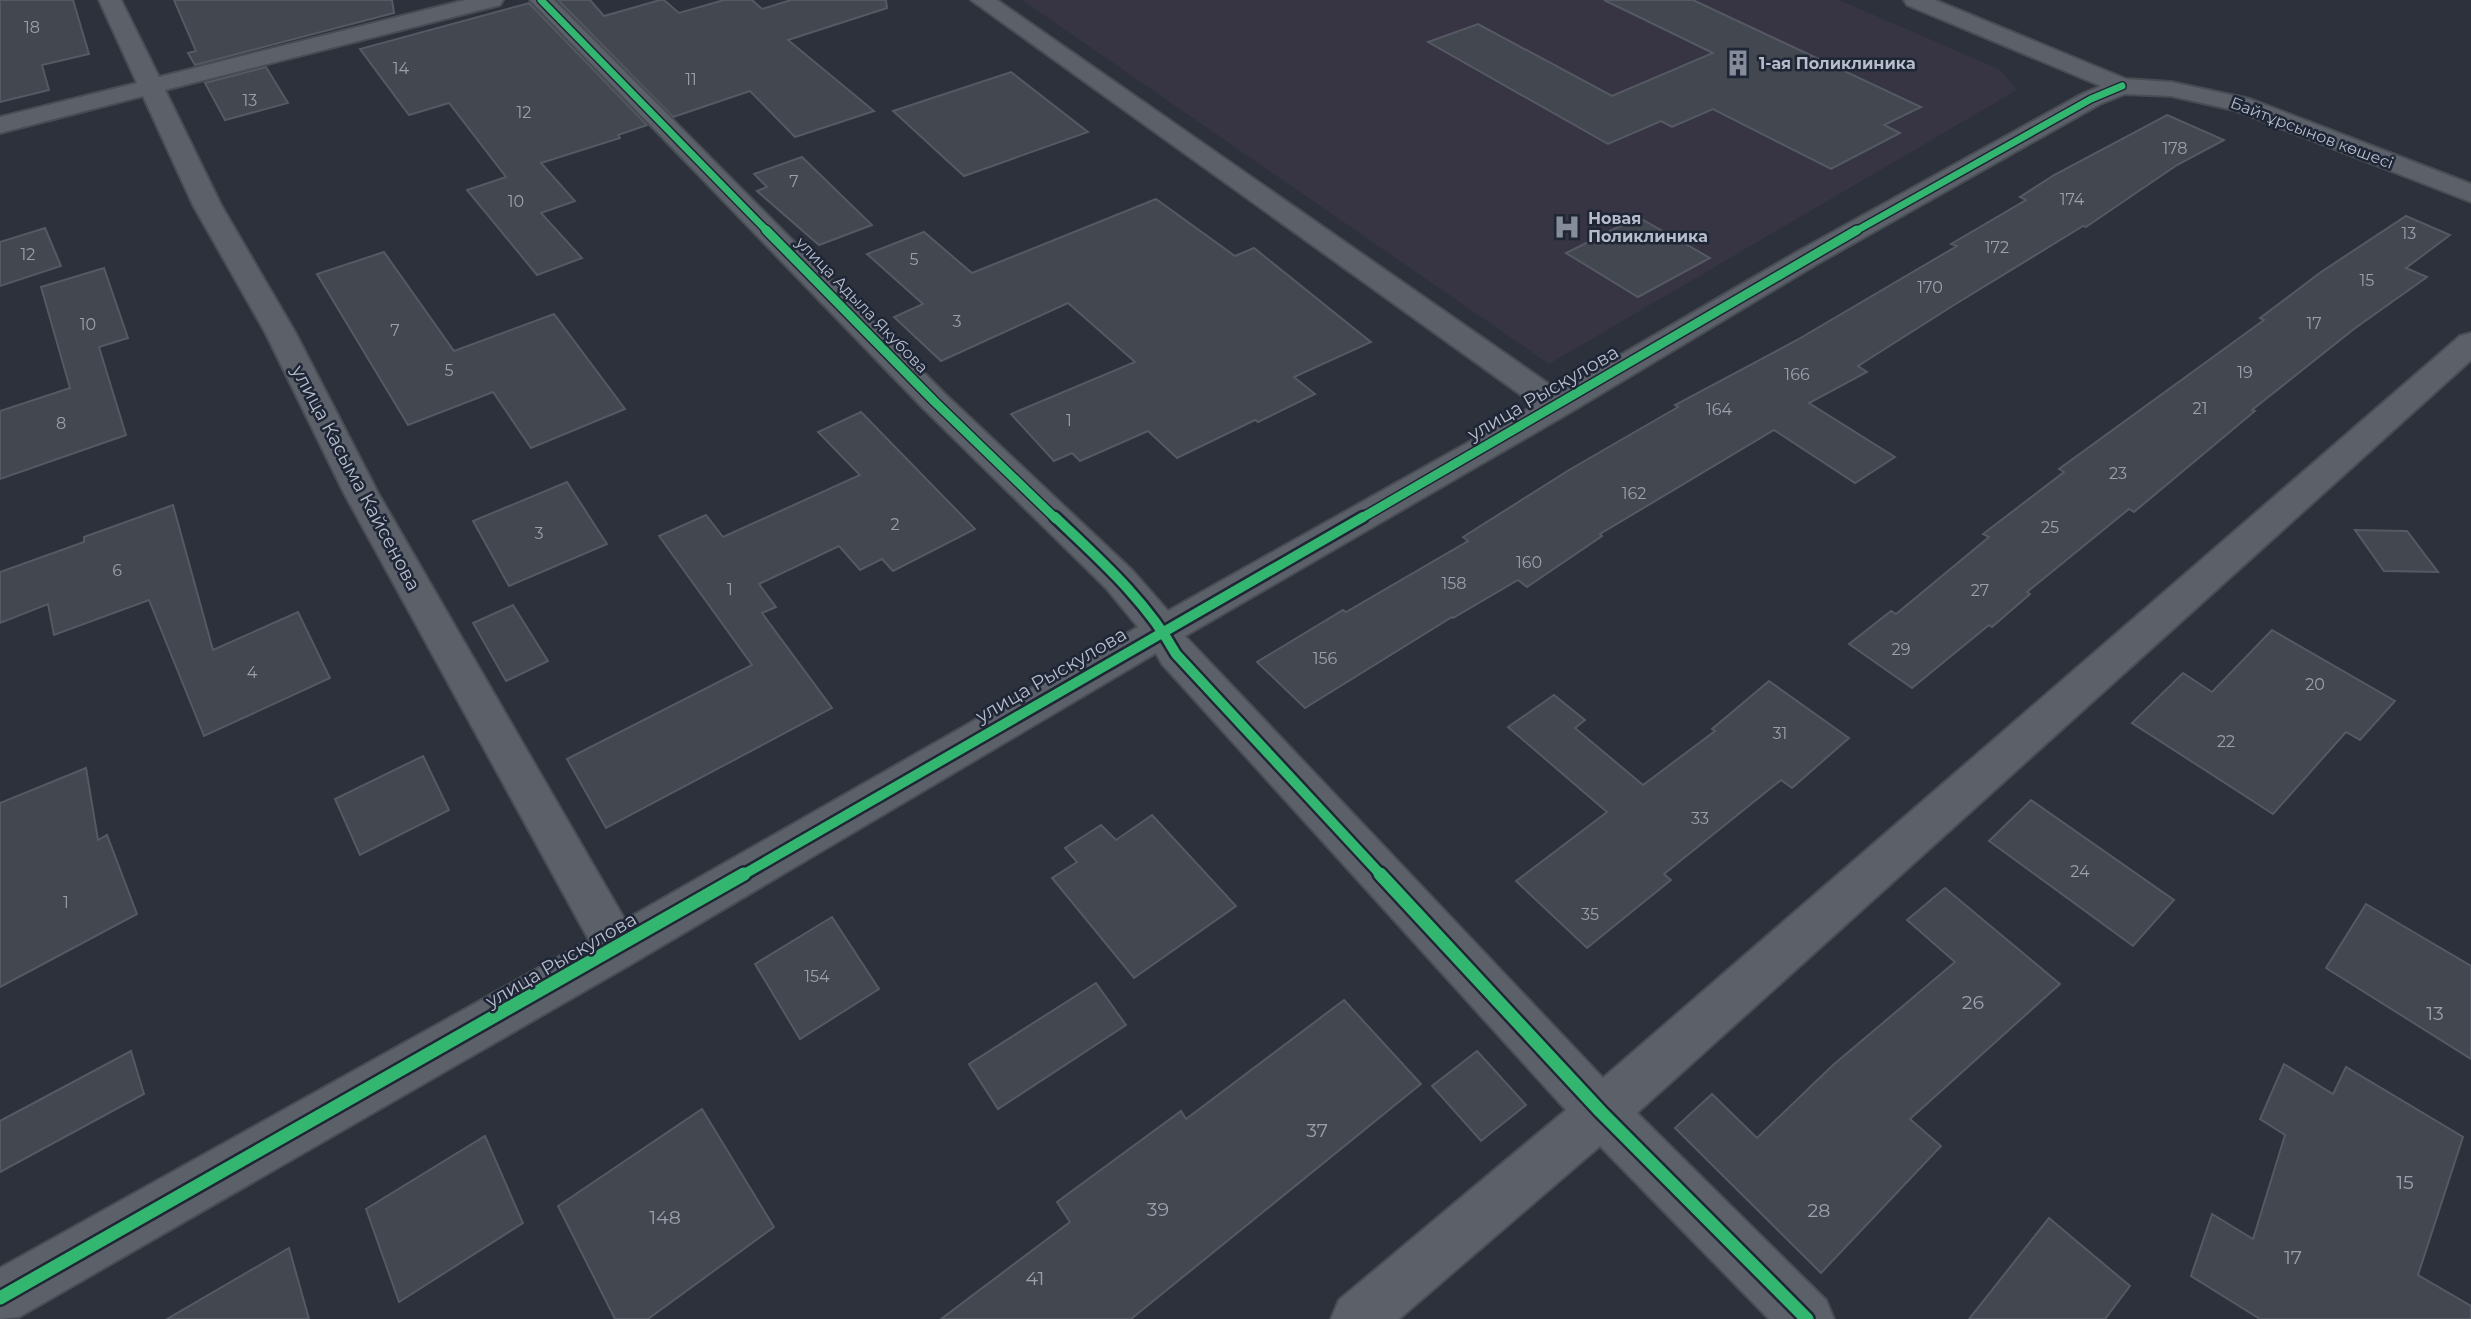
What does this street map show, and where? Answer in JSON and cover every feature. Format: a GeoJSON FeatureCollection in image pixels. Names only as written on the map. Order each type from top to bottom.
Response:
{"type":"FeatureCollection","features":[{"type":"Feature","properties":{"kind":"street","name":"улица Касыма Кайсенова"},"geometry":{"type":"LineString","coordinates":[[110,0],[207,205],[280,332],[361,493],[617,948]]}},
{"type":"Feature","properties":{"kind":"street"},"geometry":{"type":"LineString","coordinates":[[0,125],[492,0]]}},
{"type":"Feature","properties":{"kind":"street","name":"улица Адыла Якубова"},"geometry":{"type":"LineString","coordinates":[[541,0],[934,401],[1119,579],[1163,631],[1175,654],[1601,1112],[1807,1319]]}},
{"type":"Feature","properties":{"kind":"street"},"geometry":{"type":"LineString","coordinates":[[982,0],[1558,406]]}},
{"type":"Feature","properties":{"kind":"street","name":"Байтұрсынов көшесі"},"geometry":{"type":"LineString","coordinates":[[1915,0],[2122,86],[2171,89],[2241,104],[2471,194]]}},
{"type":"Feature","properties":{"kind":"street","name":"улица Рыскулова"},"geometry":{"type":"LineString","coordinates":[[0,1298],[617,948],[1163,631],[1558,406],[1807,258],[2091,99],[2122,86]]}},
{"type":"Feature","properties":{"kind":"street"},"geometry":{"type":"LineString","coordinates":[[1357,1319],[1601,1112],[2471,343]]}},
{"type":"Feature","properties":{"kind":"shaded area","name":"Новая Поликлиника"},"geometry":{"type":"Polygon","coordinates":[[[1022,0],[1839,0],[1999,69],[2017,90],[1549,364],[1022,0]]]}},
{"type":"Feature","properties":{"kind":"building"},"geometry":{"type":"Polygon","coordinates":[[[0,0],[73,0],[89,54],[42,65],[49,90],[0,102],[0,0]]]}},
{"type":"Feature","properties":{"kind":"building"},"geometry":{"type":"Polygon","coordinates":[[[174,0],[392,0],[394,13],[195,65],[188,53],[196,51],[174,0]]]}},
{"type":"Feature","properties":{"kind":"building"},"geometry":{"type":"Polygon","coordinates":[[[558,0],[590,0],[604,16],[660,0],[664,0],[679,13],[724,0],[752,0],[762,9],[791,0],[886,0],[887,8],[788,40],[874,111],[795,137],[750,91],[673,117],[558,0]]]}},
{"type":"Feature","properties":{"kind":"building","name":"1-ая Поликлиника"},"geometry":{"type":"Polygon","coordinates":[[[1604,0],[1693,0],[1921,107],[1884,125],[1900,133],[1831,169],[1713,109],[1672,127],[1661,121],[1608,144],[1428,42],[1478,24],[1612,96],[1713,53],[1604,0]]]}},
{"type":"Feature","properties":{"kind":"building"},"geometry":{"type":"Polygon","coordinates":[[[529,3],[647,125],[618,135],[620,138],[541,163],[575,201],[541,213],[582,258],[537,275],[467,190],[506,177],[449,103],[409,115],[360,49],[529,3]]]}},
{"type":"Feature","properties":{"kind":"building"},"geometry":{"type":"Polygon","coordinates":[[[266,67],[288,103],[225,120],[205,83],[266,67]]]}},
{"type":"Feature","properties":{"kind":"building"},"geometry":{"type":"Polygon","coordinates":[[[1011,72],[1088,132],[964,176],[893,111],[1011,72]]]}},
{"type":"Feature","properties":{"kind":"building"},"geometry":{"type":"Polygon","coordinates":[[[2167,115],[2224,140],[2177,165],[2086,227],[2083,226],[1954,305],[1858,366],[1867,372],[1809,403],[1895,457],[1855,483],[1774,430],[1600,534],[1602,536],[1527,587],[1518,580],[1452,617],[1305,708],[1257,662],[1343,610],[1346,612],[1468,541],[1463,537],[1569,470],[1678,407],[1675,405],[1797,340],[1957,246],[1951,244],[2026,200],[2020,197],[2054,175],[2167,115]]]}},
{"type":"Feature","properties":{"kind":"building"},"geometry":{"type":"Polygon","coordinates":[[[802,157],[872,225],[819,245],[757,191],[767,187],[754,174],[802,157]]]}},
{"type":"Feature","properties":{"kind":"building"},"geometry":{"type":"Polygon","coordinates":[[[1156,199],[1235,256],[1254,248],[1371,342],[1294,377],[1315,394],[1177,458],[1148,431],[1080,461],[1072,453],[1054,461],[1011,414],[1135,362],[1068,303],[941,361],[894,317],[923,304],[867,254],[924,232],[972,273],[1156,199]]]}},
{"type":"Feature","properties":{"kind":"building"},"geometry":{"type":"Polygon","coordinates":[[[2406,216],[2450,235],[2406,268],[2427,277],[2354,329],[2252,410],[2255,411],[2134,512],[2129,509],[2027,592],[2030,594],[1992,627],[1989,625],[1912,688],[1849,644],[1891,611],[1896,614],[1989,537],[1983,534],[2064,472],[2059,469],[2264,320],[2260,318],[2321,272],[2406,216]]]}},
{"type":"Feature","properties":{"kind":"building"},"geometry":{"type":"Polygon","coordinates":[[[1638,217],[1710,258],[1638,297],[1566,253],[1638,217]]]}},
{"type":"Feature","properties":{"kind":"building"},"geometry":{"type":"Polygon","coordinates":[[[45,228],[61,266],[0,286],[0,242],[45,228]]]}},
{"type":"Feature","properties":{"kind":"building"},"geometry":{"type":"Polygon","coordinates":[[[384,252],[454,351],[554,314],[625,409],[531,448],[493,392],[408,425],[317,274],[384,252]]]}},
{"type":"Feature","properties":{"kind":"building"},"geometry":{"type":"Polygon","coordinates":[[[104,268],[128,338],[99,347],[126,435],[0,479],[0,411],[70,388],[41,287],[104,268]]]}},
{"type":"Feature","properties":{"kind":"building"},"geometry":{"type":"Polygon","coordinates":[[[861,412],[975,529],[893,571],[882,559],[860,570],[839,546],[759,584],[776,607],[762,613],[832,708],[606,828],[567,759],[752,665],[659,536],[706,515],[723,537],[860,475],[818,432],[861,412]]]}},
{"type":"Feature","properties":{"kind":"building"},"geometry":{"type":"Polygon","coordinates":[[[567,482],[607,544],[509,586],[473,521],[567,482]]]}},
{"type":"Feature","properties":{"kind":"building"},"geometry":{"type":"Polygon","coordinates":[[[173,505],[213,650],[298,612],[330,678],[204,736],[149,600],[54,635],[48,604],[0,623],[0,572],[84,542],[84,537],[173,505]]]}},
{"type":"Feature","properties":{"kind":"building"},"geometry":{"type":"Polygon","coordinates":[[[2355,530],[2407,531],[2438,572],[2384,571],[2355,530]]]}},
{"type":"Feature","properties":{"kind":"building"},"geometry":{"type":"Polygon","coordinates":[[[513,605],[548,661],[506,681],[473,623],[513,605]]]}},
{"type":"Feature","properties":{"kind":"building"},"geometry":{"type":"Polygon","coordinates":[[[2272,630],[2395,701],[2360,740],[2346,732],[2273,814],[2132,723],[2183,673],[2212,692],[2272,630]]]}},
{"type":"Feature","properties":{"kind":"building"},"geometry":{"type":"Polygon","coordinates":[[[1769,681],[1849,738],[1792,788],[1781,780],[1664,874],[1671,880],[1587,948],[1516,881],[1607,812],[1508,727],[1554,695],[1585,720],[1575,728],[1643,785],[1715,731],[1712,729],[1769,681]]]}},
{"type":"Feature","properties":{"kind":"building"},"geometry":{"type":"Polygon","coordinates":[[[423,756],[449,810],[360,855],[335,799],[423,756]]]}},
{"type":"Feature","properties":{"kind":"building"},"geometry":{"type":"Polygon","coordinates":[[[86,768],[98,840],[107,835],[137,914],[0,987],[0,803],[86,768]]]}},
{"type":"Feature","properties":{"kind":"building"},"geometry":{"type":"Polygon","coordinates":[[[2031,800],[2174,900],[2133,946],[1989,841],[2031,800]]]}},
{"type":"Feature","properties":{"kind":"building"},"geometry":{"type":"Polygon","coordinates":[[[1152,815],[1236,906],[1134,978],[1052,878],[1077,862],[1065,848],[1101,825],[1116,840],[1152,815]]]}},
{"type":"Feature","properties":{"kind":"building"},"geometry":{"type":"Polygon","coordinates":[[[1945,888],[2060,984],[1910,1119],[1941,1146],[1821,1273],[1675,1128],[1712,1094],[1757,1138],[1833,1065],[1955,962],[1907,920],[1945,888]]]}},
{"type":"Feature","properties":{"kind":"building"},"geometry":{"type":"Polygon","coordinates":[[[2366,904],[2471,966],[2471,1059],[2326,968],[2366,904]]]}},
{"type":"Feature","properties":{"kind":"building"},"geometry":{"type":"Polygon","coordinates":[[[832,917],[879,989],[800,1039],[755,964],[832,917]]]}},
{"type":"Feature","properties":{"kind":"building"},"geometry":{"type":"Polygon","coordinates":[[[1096,983],[1126,1025],[998,1109],[969,1064],[1096,983]]]}},
{"type":"Feature","properties":{"kind":"building"},"geometry":{"type":"Polygon","coordinates":[[[1344,1000],[1421,1084],[1131,1319],[941,1319],[1070,1222],[1057,1202],[1181,1111],[1186,1119],[1344,1000]]]}},
{"type":"Feature","properties":{"kind":"building"},"geometry":{"type":"Polygon","coordinates":[[[131,1051],[144,1094],[0,1172],[0,1121],[131,1051]]]}},
{"type":"Feature","properties":{"kind":"building"},"geometry":{"type":"Polygon","coordinates":[[[1477,1051],[1526,1105],[1481,1141],[1432,1086],[1477,1051]]]}},
{"type":"Feature","properties":{"kind":"building"},"geometry":{"type":"Polygon","coordinates":[[[2284,1064],[2333,1094],[2346,1067],[2463,1137],[2418,1275],[2471,1306],[2471,1319],[2260,1319],[2191,1276],[2212,1214],[2253,1239],[2285,1135],[2260,1119],[2284,1064]]]}},
{"type":"Feature","properties":{"kind":"building"},"geometry":{"type":"Polygon","coordinates":[[[702,1109],[774,1227],[648,1319],[615,1319],[558,1206],[702,1109]]]}},
{"type":"Feature","properties":{"kind":"building"},"geometry":{"type":"Polygon","coordinates":[[[485,1136],[523,1223],[399,1302],[366,1209],[485,1136]]]}},
{"type":"Feature","properties":{"kind":"building"},"geometry":{"type":"Polygon","coordinates":[[[2049,1218],[2130,1286],[2105,1319],[1969,1319],[2049,1218]]]}},
{"type":"Feature","properties":{"kind":"building"},"geometry":{"type":"Polygon","coordinates":[[[289,1248],[309,1319],[167,1319],[289,1248]]]}},
{"type":"Feature","properties":{"kind":"cycle path"},"geometry":{"type":"LineString","coordinates":[[541,0],[934,401],[1119,579],[1163,631],[1176,654],[1601,1112],[1807,1319]]}},
{"type":"Feature","properties":{"kind":"cycle path"},"geometry":{"type":"LineString","coordinates":[[0,1298],[617,948],[1163,631],[1558,406],[1807,258],[2091,99],[2122,86]]}},
{"type":"Feature","properties":{"kind":"place","name":"1-ая Поликлиника"},"geometry":{"type":"Point","coordinates":[1738,63]}},
{"type":"Feature","properties":{"kind":"place","name":"Новая Поликлиника"},"geometry":{"type":"Point","coordinates":[1567,227]}}]}
